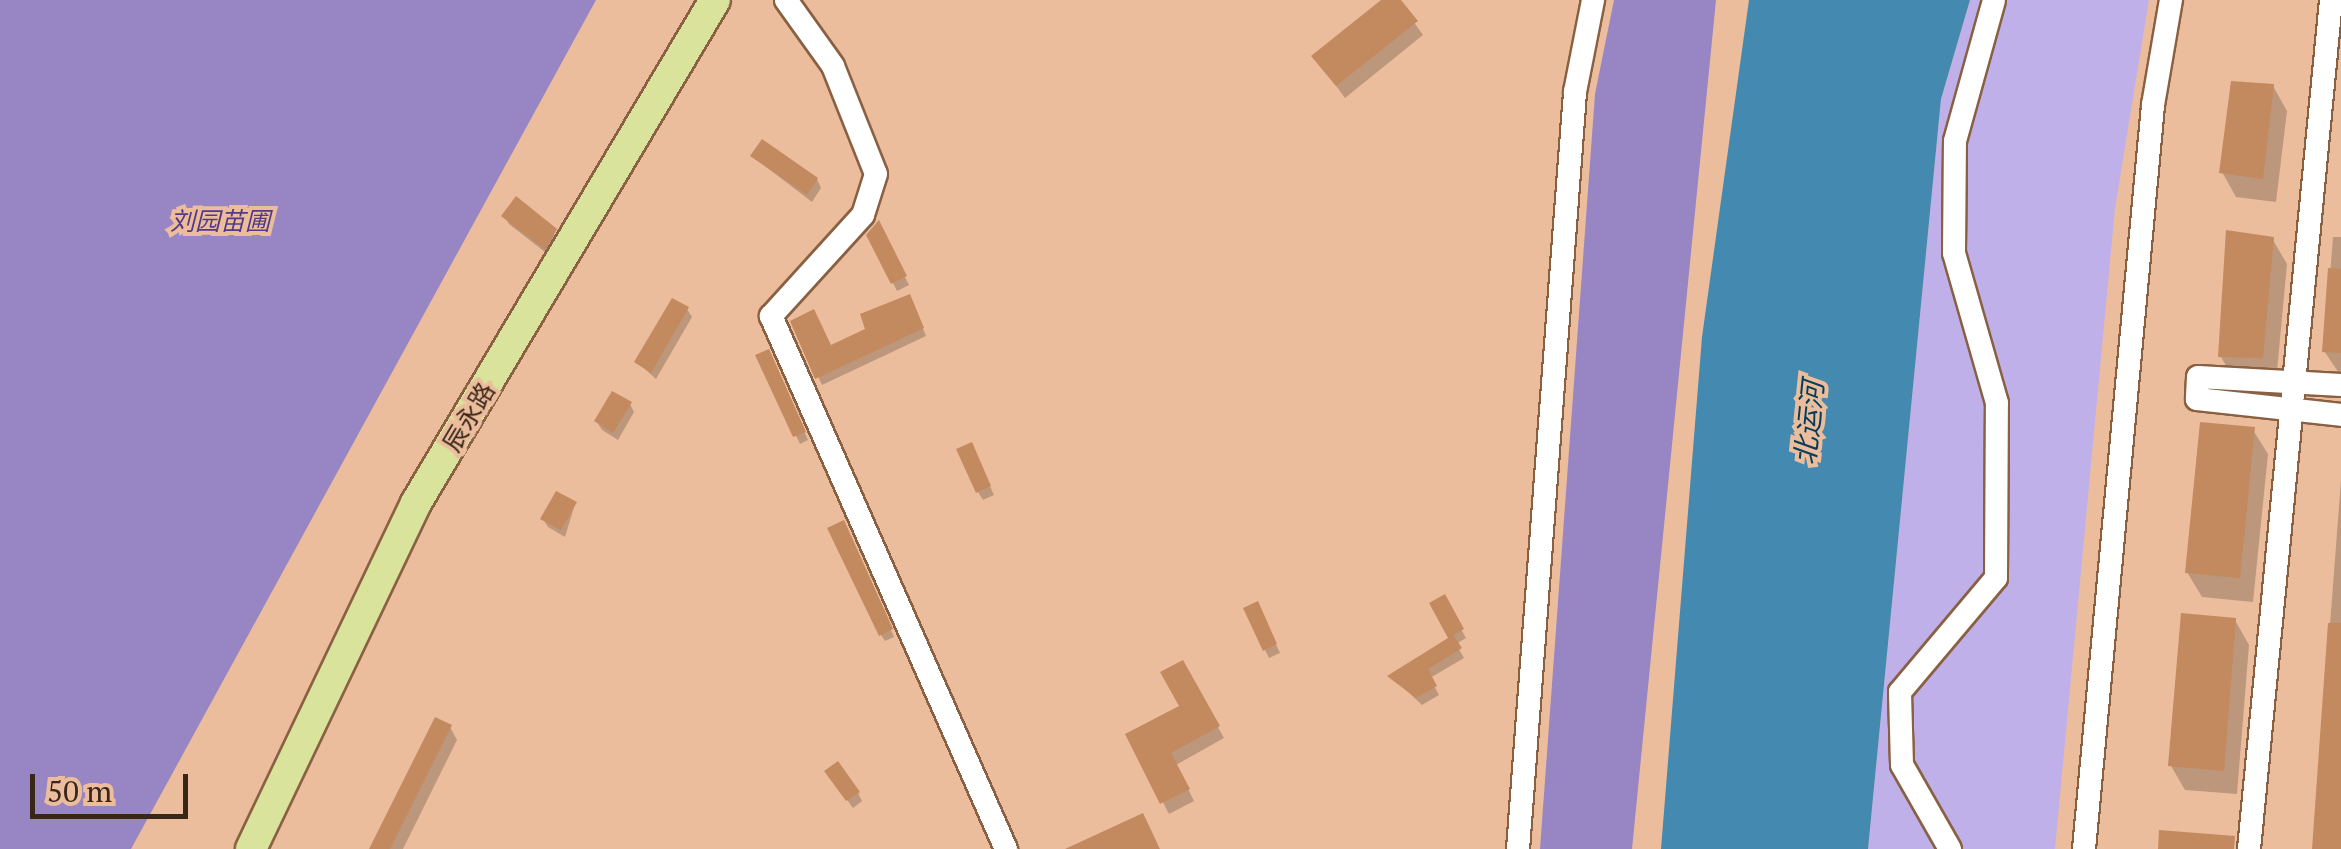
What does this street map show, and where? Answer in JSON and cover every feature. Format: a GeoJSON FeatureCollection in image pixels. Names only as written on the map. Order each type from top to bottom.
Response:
{"type":"FeatureCollection","features":[{"type":"Feature","properties":{"kind":"main road","name":"辰永路"},"geometry":{"type":"LineString","coordinates":[[251,849],[416,504],[715,0]]}},
{"type":"Feature","properties":{"kind":"street"},"geometry":{"type":"LineString","coordinates":[[786,0],[833,66],[876,174],[863,215],[770,316],[1006,849]]}},
{"type":"Feature","properties":{"kind":"street"},"geometry":{"type":"LineString","coordinates":[[1518,849],[1575,92],[1593,0]]}},
{"type":"Feature","properties":{"kind":"street"},"geometry":{"type":"LineString","coordinates":[[1950,849],[1902,765],[1900,692],[1996,578],[1997,404],[1954,252],[1955,140],[1994,0]]}},
{"type":"Feature","properties":{"kind":"street"},"geometry":{"type":"LineString","coordinates":[[2084,849],[2152,105],[2171,0]]}},
{"type":"Feature","properties":{"kind":"street"},"geometry":{"type":"LineString","coordinates":[[2249,849],[2332,0]]}},
{"type":"Feature","properties":{"kind":"street"},"geometry":{"type":"LineString","coordinates":[[2341,385],[2198,377],[2197,400],[2341,416]]}},
{"type":"Feature","properties":{"kind":"shaded area"},"geometry":{"type":"Polygon","coordinates":[[[1970,0],[2149,0],[2115,208],[2055,849],[1868,849],[1941,99],[1970,0]]]}},
{"type":"Feature","properties":{"kind":"green space","name":"刘园苗圃"},"geometry":{"type":"Polygon","coordinates":[[[0,0],[596,0],[131,849],[0,849],[0,0]]]}},
{"type":"Feature","properties":{"kind":"green space"},"geometry":{"type":"Polygon","coordinates":[[[1614,0],[1716,0],[1632,849],[1540,849],[1595,94],[1614,0]]]}},
{"type":"Feature","properties":{"kind":"water","name":"北运河"},"geometry":{"type":"Polygon","coordinates":[[[1749,0],[1970,0],[1941,99],[1868,849],[1661,849],[1702,337],[1749,0]]]}},
{"type":"Feature","properties":{"kind":"building"},"geometry":{"type":"Polygon","coordinates":[[[1381,0],[1401,0],[1418,21],[1336,86],[1311,56],[1381,0]]]}},
{"type":"Feature","properties":{"kind":"building"},"geometry":{"type":"Polygon","coordinates":[[[2231,81],[2274,84],[2263,179],[2219,173],[2231,81]]]}},
{"type":"Feature","properties":{"kind":"building"},"geometry":{"type":"Polygon","coordinates":[[[762,139],[818,178],[807,195],[750,156],[762,139]]]}},
{"type":"Feature","properties":{"kind":"building"},"geometry":{"type":"Polygon","coordinates":[[[516,196],[557,229],[545,250],[501,216],[516,196]]]}},
{"type":"Feature","properties":{"kind":"building"},"geometry":{"type":"Polygon","coordinates":[[[879,220],[907,276],[891,284],[866,235],[879,220]]]}},
{"type":"Feature","properties":{"kind":"building"},"geometry":{"type":"Polygon","coordinates":[[[2226,230],[2274,237],[2263,358],[2218,357],[2226,230]]]}},
{"type":"Feature","properties":{"kind":"building"},"geometry":{"type":"Polygon","coordinates":[[[2328,268],[2341,269],[2341,353],[2322,352],[2328,268]]]}},
{"type":"Feature","properties":{"kind":"building"},"geometry":{"type":"Polygon","coordinates":[[[910,294],[924,328],[815,379],[790,321],[814,309],[831,345],[865,329],[860,314],[910,294]]]}},
{"type":"Feature","properties":{"kind":"building"},"geometry":{"type":"Polygon","coordinates":[[[672,298],[689,307],[651,373],[634,362],[672,298]]]}},
{"type":"Feature","properties":{"kind":"building"},"geometry":{"type":"Polygon","coordinates":[[[769,349],[806,432],[793,437],[755,355],[769,349]]]}},
{"type":"Feature","properties":{"kind":"building"},"geometry":{"type":"Polygon","coordinates":[[[612,391],[632,402],[613,433],[594,421],[612,391]]]}},
{"type":"Feature","properties":{"kind":"building"},"geometry":{"type":"Polygon","coordinates":[[[2200,422],[2255,427],[2240,578],[2185,573],[2200,422]]]}},
{"type":"Feature","properties":{"kind":"building"},"geometry":{"type":"Polygon","coordinates":[[[972,442],[991,486],[976,493],[956,449],[972,442]]]}},
{"type":"Feature","properties":{"kind":"building"},"geometry":{"type":"Polygon","coordinates":[[[556,491],[577,502],[561,530],[540,519],[556,491]]]}},
{"type":"Feature","properties":{"kind":"building"},"geometry":{"type":"Polygon","coordinates":[[[844,520],[893,629],[879,636],[827,528],[844,520]]]}},
{"type":"Feature","properties":{"kind":"building"},"geometry":{"type":"Polygon","coordinates":[[[1445,594],[1464,629],[1453,635],[1462,648],[1428,669],[1437,686],[1416,698],[1387,676],[1448,638],[1429,603],[1445,594]]]}},
{"type":"Feature","properties":{"kind":"building"},"geometry":{"type":"Polygon","coordinates":[[[1258,601],[1277,644],[1263,651],[1243,608],[1258,601]]]}},
{"type":"Feature","properties":{"kind":"building"},"geometry":{"type":"Polygon","coordinates":[[[2181,613],[2236,618],[2224,771],[2168,766],[2181,613]]]}},
{"type":"Feature","properties":{"kind":"building"},"geometry":{"type":"Polygon","coordinates":[[[2328,623],[2341,623],[2341,849],[2312,849],[2328,623]]]}},
{"type":"Feature","properties":{"kind":"building"},"geometry":{"type":"Polygon","coordinates":[[[1183,660],[1220,726],[1171,753],[1190,789],[1160,804],[1125,734],[1179,706],[1160,672],[1183,660]]]}},
{"type":"Feature","properties":{"kind":"building"},"geometry":{"type":"Polygon","coordinates":[[[435,717],[452,725],[390,849],[369,849],[435,717]]]}},
{"type":"Feature","properties":{"kind":"building"},"geometry":{"type":"Polygon","coordinates":[[[838,761],[860,792],[846,801],[824,771],[838,761]]]}},
{"type":"Feature","properties":{"kind":"building"},"geometry":{"type":"Polygon","coordinates":[[[1143,813],[1160,849],[1065,849],[1143,813]]]}},
{"type":"Feature","properties":{"kind":"building"},"geometry":{"type":"Polygon","coordinates":[[[2159,830],[2235,836],[2234,849],[2158,849],[2159,830]]]}}]}
